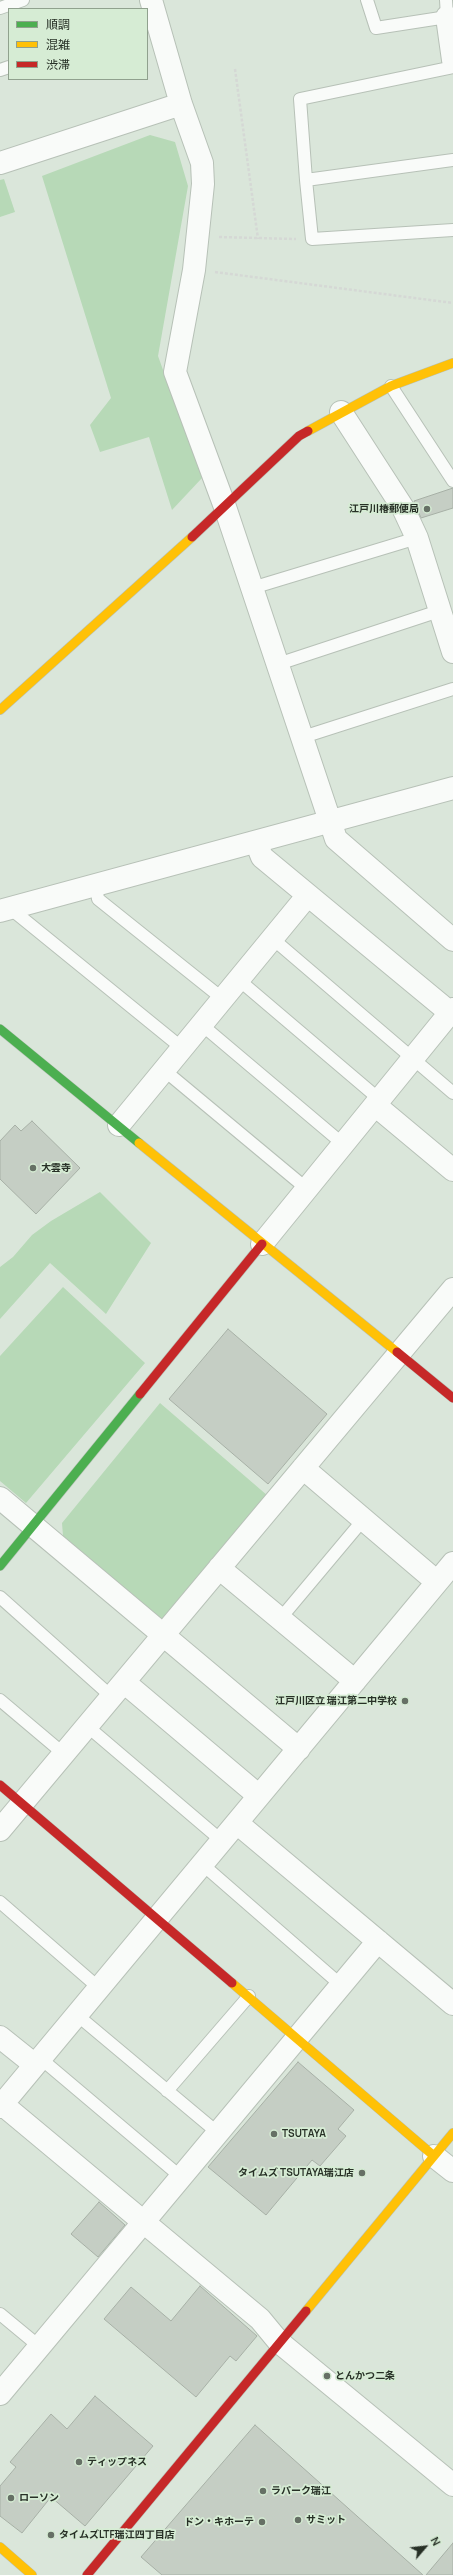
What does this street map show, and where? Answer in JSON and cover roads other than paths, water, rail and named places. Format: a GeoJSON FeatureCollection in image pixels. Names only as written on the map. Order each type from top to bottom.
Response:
{"type":"FeatureCollection","features":[{"type":"Feature","properties":{"kind":"street"},"geometry":{"type":"LineString","coordinates":[[446,9],[453,60]]}},
{"type":"Feature","properties":{"kind":"street"},"geometry":{"type":"LineString","coordinates":[[152,12],[181,104],[202,163],[203,184],[194,270],[175,372],[225,507],[336,839],[453,940]]}},
{"type":"Feature","properties":{"kind":"street"},"geometry":{"type":"LineString","coordinates":[[0,163],[181,104]]}},
{"type":"Feature","properties":{"kind":"street"},"geometry":{"type":"LineString","coordinates":[[0,710],[225,507],[299,436],[391,386],[453,363]]}},
{"type":"Feature","properties":{"kind":"street"},"geometry":{"type":"LineString","coordinates":[[341,412],[403,508],[417,538],[453,652]]}},
{"type":"Feature","properties":{"kind":"street"},"geometry":{"type":"LineString","coordinates":[[6,910],[256,842],[330,820],[453,788]]}},
{"type":"Feature","properties":{"kind":"street"},"geometry":{"type":"LineString","coordinates":[[0,1566],[377,1102],[452,1012],[262,857],[256,842]]}},
{"type":"Feature","properties":{"kind":"street"},"geometry":{"type":"LineString","coordinates":[[119,1125],[308,895]]}},
{"type":"Feature","properties":{"kind":"street"},"geometry":{"type":"LineString","coordinates":[[0,1029],[119,1125],[262,1244],[453,1398]]}},
{"type":"Feature","properties":{"kind":"street"},"geometry":{"type":"LineString","coordinates":[[377,1102],[453,1170]]}},
{"type":"Feature","properties":{"kind":"street"},"geometry":{"type":"LineString","coordinates":[[0,1830],[453,1289]]}},
{"type":"Feature","properties":{"kind":"street"},"geometry":{"type":"LineString","coordinates":[[302,1468],[437,1582]]}},
{"type":"Feature","properties":{"kind":"street"},"geometry":{"type":"LineString","coordinates":[[0,1498],[299,1748]]}},
{"type":"Feature","properties":{"kind":"street"},"geometry":{"type":"LineString","coordinates":[[453,1563],[1,2106],[144,2222],[260,2319],[279,2342],[453,2485]]}},
{"type":"Feature","properties":{"kind":"street"},"geometry":{"type":"LineString","coordinates":[[219,1568],[355,1681]]}},
{"type":"Feature","properties":{"kind":"street"},"geometry":{"type":"LineString","coordinates":[[118,1689],[259,1796]]}},
{"type":"Feature","properties":{"kind":"street"},"geometry":{"type":"LineString","coordinates":[[0,1785],[298,2037],[453,2171]]}},
{"type":"Feature","properties":{"kind":"street"},"geometry":{"type":"LineString","coordinates":[[237,1823],[453,2004]]}},
{"type":"Feature","properties":{"kind":"street"},"geometry":{"type":"LineString","coordinates":[[0,2394],[378,1941]]}},
{"type":"Feature","properties":{"kind":"street"},"geometry":{"type":"LineString","coordinates":[[0,2037],[37,2062]]}},
{"type":"Feature","properties":{"kind":"street"},"geometry":{"type":"LineString","coordinates":[[87,2575],[453,2133]]}},
{"type":"Feature","properties":{"kind":"street"},"geometry":{"type":"LineString","coordinates":[[0,2547],[32,2575]]}},
{"type":"Feature","properties":{"kind":"lane"},"geometry":{"type":"LineString","coordinates":[[0,8],[23,0]]}},
{"type":"Feature","properties":{"kind":"lane"},"geometry":{"type":"LineString","coordinates":[[367,0],[376,28],[446,9]]}},
{"type":"Feature","properties":{"kind":"lane"},"geometry":{"type":"LineString","coordinates":[[453,67],[300,99],[312,239],[453,230]]}},
{"type":"Feature","properties":{"kind":"lane"},"geometry":{"type":"LineString","coordinates":[[306,180],[453,160]]}},
{"type":"Feature","properties":{"kind":"lane"},"geometry":{"type":"LineString","coordinates":[[391,386],[453,480]]}},
{"type":"Feature","properties":{"kind":"lane"},"geometry":{"type":"LineString","coordinates":[[252,588],[417,538]]}},
{"type":"Feature","properties":{"kind":"lane"},"geometry":{"type":"LineString","coordinates":[[278,664],[439,611]]}},
{"type":"Feature","properties":{"kind":"lane"},"geometry":{"type":"LineString","coordinates":[[302,737],[453,689]]}},
{"type":"Feature","properties":{"kind":"lane"},"geometry":{"type":"LineString","coordinates":[[96,885],[98,899],[223,999]]}},
{"type":"Feature","properties":{"kind":"lane"},"geometry":{"type":"LineString","coordinates":[[6,910],[182,1048]]}},
{"type":"Feature","properties":{"kind":"lane"},"geometry":{"type":"LineString","coordinates":[[273,939],[453,1093]]}},
{"type":"Feature","properties":{"kind":"lane"},"geometry":{"type":"LineString","coordinates":[[239,980],[377,1102]]}},
{"type":"Feature","properties":{"kind":"lane"},"geometry":{"type":"LineString","coordinates":[[202,1024],[343,1144]]}},
{"type":"Feature","properties":{"kind":"lane"},"geometry":{"type":"LineString","coordinates":[[164,1070],[307,1189]]}},
{"type":"Feature","properties":{"kind":"lane"},"geometry":{"type":"LineString","coordinates":[[280,1619],[363,1520]]}},
{"type":"Feature","properties":{"kind":"lane"},"geometry":{"type":"LineString","coordinates":[[0,1597],[118,1689]]}},
{"type":"Feature","properties":{"kind":"lane"},"geometry":{"type":"LineString","coordinates":[[0,1700],[64,1754]]}},
{"type":"Feature","properties":{"kind":"lane"},"geometry":{"type":"LineString","coordinates":[[87,1726],[222,1841]]}},
{"type":"Feature","properties":{"kind":"lane"},"geometry":{"type":"LineString","coordinates":[[202,1864],[341,1985]]}},
{"type":"Feature","properties":{"kind":"lane"},"geometry":{"type":"LineString","coordinates":[[0,1902],[99,1988]]}},
{"type":"Feature","properties":{"kind":"lane"},"geometry":{"type":"LineString","coordinates":[[167,2091],[249,1996]]}},
{"type":"Feature","properties":{"kind":"lane"},"geometry":{"type":"LineString","coordinates":[[77,2015],[218,2133]]}},
{"type":"Feature","properties":{"kind":"lane"},"geometry":{"type":"LineString","coordinates":[[37,2062],[181,2177]]}},
{"type":"Feature","properties":{"kind":"lane"},"geometry":{"type":"LineString","coordinates":[[0,2314],[40,2347]]}},
{"type":"Feature","properties":{"kind":"place","name":"江戸川椿郵便局"},"geometry":{"type":"Point","coordinates":[427,509]}},
{"type":"Feature","properties":{"kind":"place","name":"大雲寺"},"geometry":{"type":"Point","coordinates":[33,1168]}},
{"type":"Feature","properties":{"kind":"place","name":"江戸川区立 瑞江第二中学校"},"geometry":{"type":"Point","coordinates":[405,1701]}},
{"type":"Feature","properties":{"kind":"place","name":"TSUTAYA"},"geometry":{"type":"Point","coordinates":[274,2134]}},
{"type":"Feature","properties":{"kind":"place","name":"タイムズ TSUTAYA瑞江店"},"geometry":{"type":"Point","coordinates":[362,2173]}},
{"type":"Feature","properties":{"kind":"place","name":"とんかつ二条"},"geometry":{"type":"Point","coordinates":[327,2376]}},
{"type":"Feature","properties":{"kind":"place","name":"ティップネス"},"geometry":{"type":"Point","coordinates":[79,2462]}},
{"type":"Feature","properties":{"kind":"place","name":"ラパーク瑞江"},"geometry":{"type":"Point","coordinates":[263,2491]}},
{"type":"Feature","properties":{"kind":"place","name":"ローソン"},"geometry":{"type":"Point","coordinates":[11,2498]}},
{"type":"Feature","properties":{"kind":"place","name":"サミット"},"geometry":{"type":"Point","coordinates":[298,2520]}},
{"type":"Feature","properties":{"kind":"place","name":"ドン・キホーテ"},"geometry":{"type":"Point","coordinates":[262,2522]}},
{"type":"Feature","properties":{"kind":"place","name":"タイムズLTF瑞江四丁目店"},"geometry":{"type":"Point","coordinates":[51,2535]}}]}
